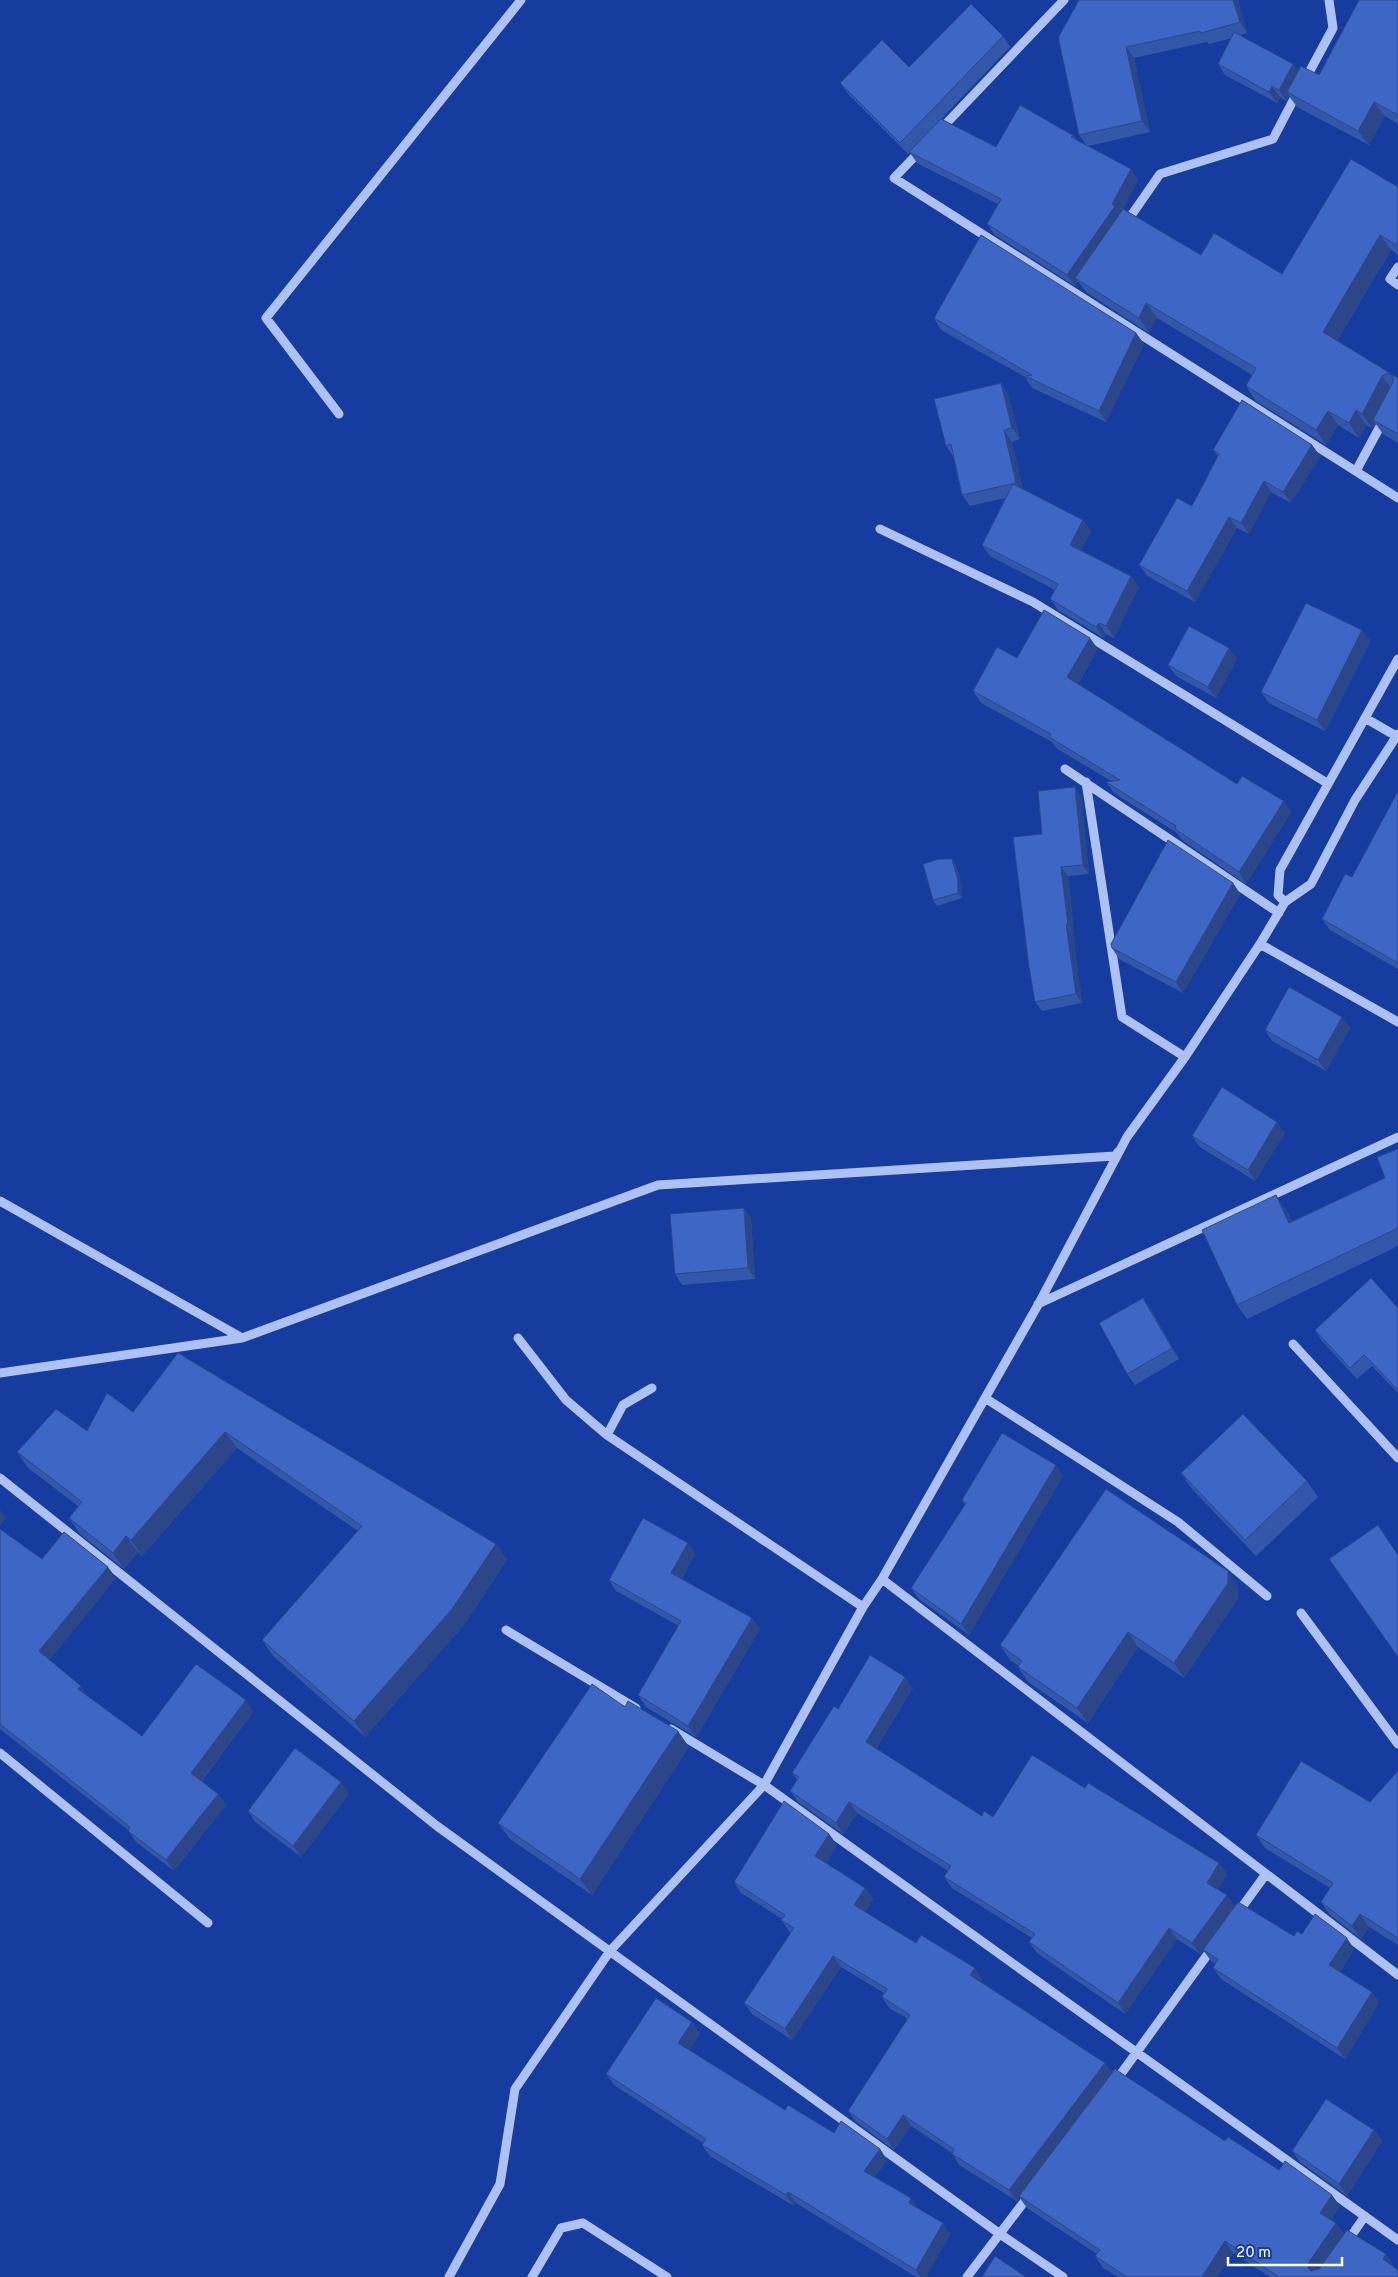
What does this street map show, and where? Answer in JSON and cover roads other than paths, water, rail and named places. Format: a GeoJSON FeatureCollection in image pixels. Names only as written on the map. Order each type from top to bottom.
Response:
{"type":"FeatureCollection","features":[{"type":"Feature","properties":{"kind":"street"},"geometry":{"type":"LineString","coordinates":[[339,414],[266,318],[521,0]]}},
{"type":"Feature","properties":{"kind":"street"},"geometry":{"type":"LineString","coordinates":[[1064,0],[894,178],[1080,290],[1398,498]]}},
{"type":"Feature","properties":{"kind":"street"},"geometry":{"type":"LineString","coordinates":[[1122,230],[1160,174],[1273,139],[1333,28],[1329,0]]}},
{"type":"Feature","properties":{"kind":"street"},"geometry":{"type":"LineString","coordinates":[[1398,267],[1390,279],[1398,285]]}},
{"type":"Feature","properties":{"kind":"street"},"geometry":{"type":"LineString","coordinates":[[1356,472],[1389,412]]}},
{"type":"Feature","properties":{"kind":"street"},"geometry":{"type":"LineString","coordinates":[[880,529],[1033,602],[1327,783]]}},
{"type":"Feature","properties":{"kind":"street"},"geometry":{"type":"LineString","coordinates":[[1285,902],[1278,895],[1280,870],[1327,783],[1398,660]]}},
{"type":"Feature","properties":{"kind":"street"},"geometry":{"type":"LineString","coordinates":[[0,1373],[242,1338],[658,1185],[1115,1156],[1185,1057],[1260,944],[1285,902],[1311,884],[1355,800],[1398,736],[1365,718]]}},
{"type":"Feature","properties":{"kind":"street"},"geometry":{"type":"LineString","coordinates":[[1065,769],[1279,913]]}},
{"type":"Feature","properties":{"kind":"street"},"geometry":{"type":"LineString","coordinates":[[1086,782],[1122,1017],[1185,1057]]}},
{"type":"Feature","properties":{"kind":"street"},"geometry":{"type":"LineString","coordinates":[[1260,944],[1398,1022]]}},
{"type":"Feature","properties":{"kind":"street"},"geometry":{"type":"LineString","coordinates":[[449,2277],[500,2184],[516,2089],[610,1951],[764,1785],[863,1607],[882,1578],[1038,1304],[1127,1137]]}},
{"type":"Feature","properties":{"kind":"street"},"geometry":{"type":"LineString","coordinates":[[1038,1304],[1398,1137]]}},
{"type":"Feature","properties":{"kind":"street"},"geometry":{"type":"LineString","coordinates":[[0,1201],[242,1338]]}},
{"type":"Feature","properties":{"kind":"street"},"geometry":{"type":"LineString","coordinates":[[518,1338],[566,1400],[606,1435],[863,1607]]}},
{"type":"Feature","properties":{"kind":"street"},"geometry":{"type":"LineString","coordinates":[[1293,1344],[1398,1458]]}},
{"type":"Feature","properties":{"kind":"street"},"geometry":{"type":"LineString","coordinates":[[606,1435],[623,1405],[652,1388]]}},
{"type":"Feature","properties":{"kind":"street"},"geometry":{"type":"LineString","coordinates":[[985,1398],[1178,1522],[1267,1596]]}},
{"type":"Feature","properties":{"kind":"street"},"geometry":{"type":"LineString","coordinates":[[0,1478],[437,1826],[1000,2234],[1063,2277]]}},
{"type":"Feature","properties":{"kind":"street"},"geometry":{"type":"LineString","coordinates":[[882,1578],[1398,1975]]}},
{"type":"Feature","properties":{"kind":"street"},"geometry":{"type":"LineString","coordinates":[[1301,1613],[1398,1744]]}},
{"type":"Feature","properties":{"kind":"street"},"geometry":{"type":"LineString","coordinates":[[506,1630],[648,1715]]}},
{"type":"Feature","properties":{"kind":"street"},"geometry":{"type":"LineString","coordinates":[[664,1725],[764,1785],[1398,2240]]}},
{"type":"Feature","properties":{"kind":"street"},"geometry":{"type":"LineString","coordinates":[[0,1753],[208,1923]]}},
{"type":"Feature","properties":{"kind":"street"},"geometry":{"type":"LineString","coordinates":[[1232,1920],[1266,1874]]}},
{"type":"Feature","properties":{"kind":"street"},"geometry":{"type":"LineString","coordinates":[[1107,2092],[1221,1936]]}},
{"type":"Feature","properties":{"kind":"street"},"geometry":{"type":"LineString","coordinates":[[967,2277],[1035,2187]]}},
{"type":"Feature","properties":{"kind":"street"},"geometry":{"type":"LineString","coordinates":[[1344,2247],[1365,2216]]}},
{"type":"Feature","properties":{"kind":"street"},"geometry":{"type":"LineString","coordinates":[[532,2277],[561,2228],[583,2223],[667,2277]]}}]}
